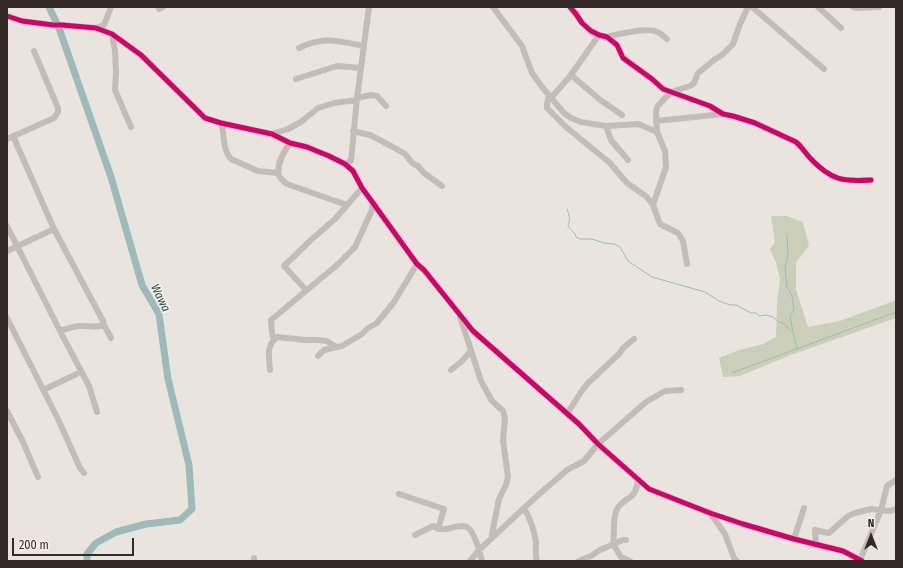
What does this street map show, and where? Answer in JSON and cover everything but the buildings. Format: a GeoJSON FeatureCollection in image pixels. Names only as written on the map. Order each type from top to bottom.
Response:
{"type":"FeatureCollection","features":[{"type":"Feature","properties":{"kind":"street"},"geometry":{"type":"LineString","coordinates":[[96,28],[104,25],[111,7]]}},
{"type":"Feature","properties":{"kind":"street"},"geometry":{"type":"LineString","coordinates":[[369,7],[353,131],[351,161],[353,171],[373,204],[417,264],[424,270],[473,331],[579,424],[598,444],[649,489],[718,516],[794,539],[843,551],[861,560],[881,510],[887,486],[896,480]]}},
{"type":"Feature","properties":{"kind":"street"},"geometry":{"type":"LineString","coordinates":[[493,7],[522,46],[532,73],[564,113],[581,122],[606,126],[638,124],[657,132]]}},
{"type":"Feature","properties":{"kind":"street"},"geometry":{"type":"LineString","coordinates":[[570,7],[582,23],[592,31],[607,37],[617,45],[623,58],[652,78],[663,89],[710,106],[723,114]]}},
{"type":"Feature","properties":{"kind":"street"},"geometry":{"type":"LineString","coordinates":[[653,204],[666,168],[665,151],[657,132],[657,107],[671,93],[694,83],[698,73],[722,55],[733,44],[748,7]]}},
{"type":"Feature","properties":{"kind":"street"},"geometry":{"type":"LineString","coordinates":[[752,7],[824,69]]}},
{"type":"Feature","properties":{"kind":"street"},"geometry":{"type":"LineString","coordinates":[[818,7],[841,28]]}},
{"type":"Feature","properties":{"kind":"street"},"geometry":{"type":"LineString","coordinates":[[853,7],[879,7]]}},
{"type":"Feature","properties":{"kind":"street"},"geometry":{"type":"LineString","coordinates":[[8,17],[53,25],[62,24],[96,28],[112,34],[141,55],[205,118],[272,134],[290,142],[307,147],[345,164],[353,171]]}},
{"type":"Feature","properties":{"kind":"street"},"geometry":{"type":"LineString","coordinates":[[607,37],[615,34],[648,29],[657,32],[668,39]]}},
{"type":"Feature","properties":{"kind":"street"},"geometry":{"type":"LineString","coordinates":[[112,34],[115,51],[115,90],[131,127]]}},
{"type":"Feature","properties":{"kind":"street"},"geometry":{"type":"LineString","coordinates":[[599,35],[572,75],[550,97],[547,108],[566,128],[610,163],[627,183],[647,197],[653,204],[660,224],[678,233],[682,241],[687,264]]}},
{"type":"Feature","properties":{"kind":"street"},"geometry":{"type":"LineString","coordinates":[[299,48],[308,43],[319,40],[332,40],[364,46]]}},
{"type":"Feature","properties":{"kind":"street"},"geometry":{"type":"LineString","coordinates":[[7,139],[54,118],[58,112],[58,108],[34,52]]}},
{"type":"Feature","properties":{"kind":"street"},"geometry":{"type":"LineString","coordinates":[[296,79],[337,66],[361,68]]}},
{"type":"Feature","properties":{"kind":"street"},"geometry":{"type":"LineString","coordinates":[[572,75],[598,99],[622,115]]}},
{"type":"Feature","properties":{"kind":"street"},"geometry":{"type":"LineString","coordinates":[[272,134],[288,129],[301,122],[318,108],[334,103],[371,95],[377,96],[386,106]]}},
{"type":"Feature","properties":{"kind":"street"},"geometry":{"type":"LineString","coordinates":[[656,121],[723,114],[733,116],[755,123],[796,142],[821,169],[833,177],[854,181],[871,180]]}},
{"type":"Feature","properties":{"kind":"street"},"geometry":{"type":"LineString","coordinates":[[221,123],[225,148],[231,159],[258,171],[278,173]]}},
{"type":"Feature","properties":{"kind":"street"},"geometry":{"type":"LineString","coordinates":[[606,126],[611,140],[628,160]]}},
{"type":"Feature","properties":{"kind":"street"},"geometry":{"type":"LineString","coordinates":[[353,131],[370,135],[405,154],[424,173],[442,186]]}},
{"type":"Feature","properties":{"kind":"street"},"geometry":{"type":"LineString","coordinates":[[13,136],[54,228],[111,338]]}},
{"type":"Feature","properties":{"kind":"street"},"geometry":{"type":"LineString","coordinates":[[290,142],[279,163],[278,173],[281,179],[287,184],[347,204]]}},
{"type":"Feature","properties":{"kind":"street"},"geometry":{"type":"LineString","coordinates":[[345,164],[351,161]]}},
{"type":"Feature","properties":{"kind":"street"},"geometry":{"type":"LineString","coordinates":[[306,290],[284,266],[335,219],[362,188]]}},
{"type":"Feature","properties":{"kind":"street"},"geometry":{"type":"LineString","coordinates":[[274,340],[271,320],[355,247],[372,210],[373,204]]}},
{"type":"Feature","properties":{"kind":"street"},"geometry":{"type":"LineString","coordinates":[[7,226],[89,386],[97,412]]}},
{"type":"Feature","properties":{"kind":"street"},"geometry":{"type":"LineString","coordinates":[[7,251],[18,247],[54,228]]}},
{"type":"Feature","properties":{"kind":"street"},"geometry":{"type":"LineString","coordinates":[[318,356],[324,350],[342,346],[377,323],[394,302],[417,264]]}},
{"type":"Feature","properties":{"kind":"street"},"geometry":{"type":"LineString","coordinates":[[458,314],[472,351],[481,381],[492,401],[503,411],[505,418],[503,440],[508,477],[499,499],[491,539]]}},
{"type":"Feature","properties":{"kind":"street"},"geometry":{"type":"LineString","coordinates":[[7,318],[58,419],[80,468],[84,473]]}},
{"type":"Feature","properties":{"kind":"street"},"geometry":{"type":"LineString","coordinates":[[60,331],[70,327],[97,327],[104,325]]}},
{"type":"Feature","properties":{"kind":"street"},"geometry":{"type":"LineString","coordinates":[[270,370],[268,352],[270,346],[277,338],[327,341],[336,348]]}},
{"type":"Feature","properties":{"kind":"street"},"geometry":{"type":"LineString","coordinates":[[567,414],[588,383],[634,339]]}},
{"type":"Feature","properties":{"kind":"street"},"geometry":{"type":"LineString","coordinates":[[451,370],[472,351]]}},
{"type":"Feature","properties":{"kind":"street"},"geometry":{"type":"LineString","coordinates":[[43,390],[81,372]]}},
{"type":"Feature","properties":{"kind":"street"},"geometry":{"type":"LineString","coordinates":[[470,561],[479,550],[524,508],[567,470],[584,461],[598,444],[646,402],[665,391],[681,390]]}},
{"type":"Feature","properties":{"kind":"street"},"geometry":{"type":"LineString","coordinates":[[7,411],[38,476]]}},
{"type":"Feature","properties":{"kind":"street"},"geometry":{"type":"LineString","coordinates":[[630,561],[619,559],[613,544],[615,516],[621,503],[634,494],[637,488],[638,479]]}},
{"type":"Feature","properties":{"kind":"street"},"geometry":{"type":"LineString","coordinates":[[399,494],[444,509],[438,529]]}},
{"type":"Feature","properties":{"kind":"street"},"geometry":{"type":"LineString","coordinates":[[524,508],[529,515],[535,540],[537,561]]}},
{"type":"Feature","properties":{"kind":"street"},"geometry":{"type":"LineString","coordinates":[[794,539],[804,508]]}},
{"type":"Feature","properties":{"kind":"street"},"geometry":{"type":"LineString","coordinates":[[816,545],[816,530],[829,533],[848,516],[871,509],[890,511],[896,509]]}},
{"type":"Feature","properties":{"kind":"street"},"geometry":{"type":"LineString","coordinates":[[710,513],[725,534],[734,558],[737,561]]}},
{"type":"Feature","properties":{"kind":"street"},"geometry":{"type":"LineString","coordinates":[[718,516],[718,524]]}},
{"type":"Feature","properties":{"kind":"street"},"geometry":{"type":"LineString","coordinates":[[415,535],[434,526],[438,529],[444,530],[460,526],[466,527],[471,530],[482,561]]}},
{"type":"Feature","properties":{"kind":"street"},"geometry":{"type":"LineString","coordinates":[[579,561],[592,556],[600,550],[613,544],[626,540]]}},
{"type":"Feature","properties":{"kind":"green space"},"geometry":{"type":"Polygon","coordinates":[[[771,216],[787,216],[803,222],[809,246],[796,262],[796,289],[808,327],[840,321],[896,300],[896,318],[791,355],[740,376],[723,377],[719,358],[739,350],[763,344],[776,337],[777,304],[780,279],[776,263],[770,249],[775,243],[771,216]]]}},
{"type":"Feature","properties":{"kind":"waterway","name":"Wawa"},"geometry":{"type":"LineString","coordinates":[[49,7],[59,28],[111,177],[142,285],[159,314],[168,379],[189,465],[192,509],[180,520],[146,524],[116,532],[96,543],[87,554],[87,561]]}},
{"type":"Feature","properties":{"kind":"waterway"},"geometry":{"type":"LineString","coordinates":[[567,209],[570,218],[568,225],[576,237],[580,239],[592,239],[604,243],[614,244],[620,247],[628,261],[652,277],[705,292],[719,301],[730,305],[736,305],[751,313],[756,313],[759,316],[766,315],[773,317],[779,322],[783,323],[793,333],[797,348]]}},
{"type":"Feature","properties":{"kind":"waterway"},"geometry":{"type":"LineString","coordinates":[[787,235],[788,256],[785,268],[787,287],[792,296],[794,310],[790,316],[793,332]]}},
{"type":"Feature","properties":{"kind":"waterway"},"geometry":{"type":"LineString","coordinates":[[732,373],[896,312]]}},
{"type":"Feature","properties":{"kind":"cycle path"},"geometry":{"type":"LineString","coordinates":[[570,7],[582,23],[591,31],[607,37],[617,45],[623,58],[663,89],[710,106],[723,114],[755,123],[796,142],[818,166],[831,175],[845,180],[871,180]]}},
{"type":"Feature","properties":{"kind":"cycle path"},"geometry":{"type":"LineString","coordinates":[[7,16],[22,21],[96,28],[112,34],[141,55],[205,118],[272,134],[290,143],[307,147],[345,164],[353,171],[362,188],[417,264],[424,270],[473,331],[579,424],[598,444],[649,489],[710,513],[743,524],[843,551],[862,561]]}}]}
